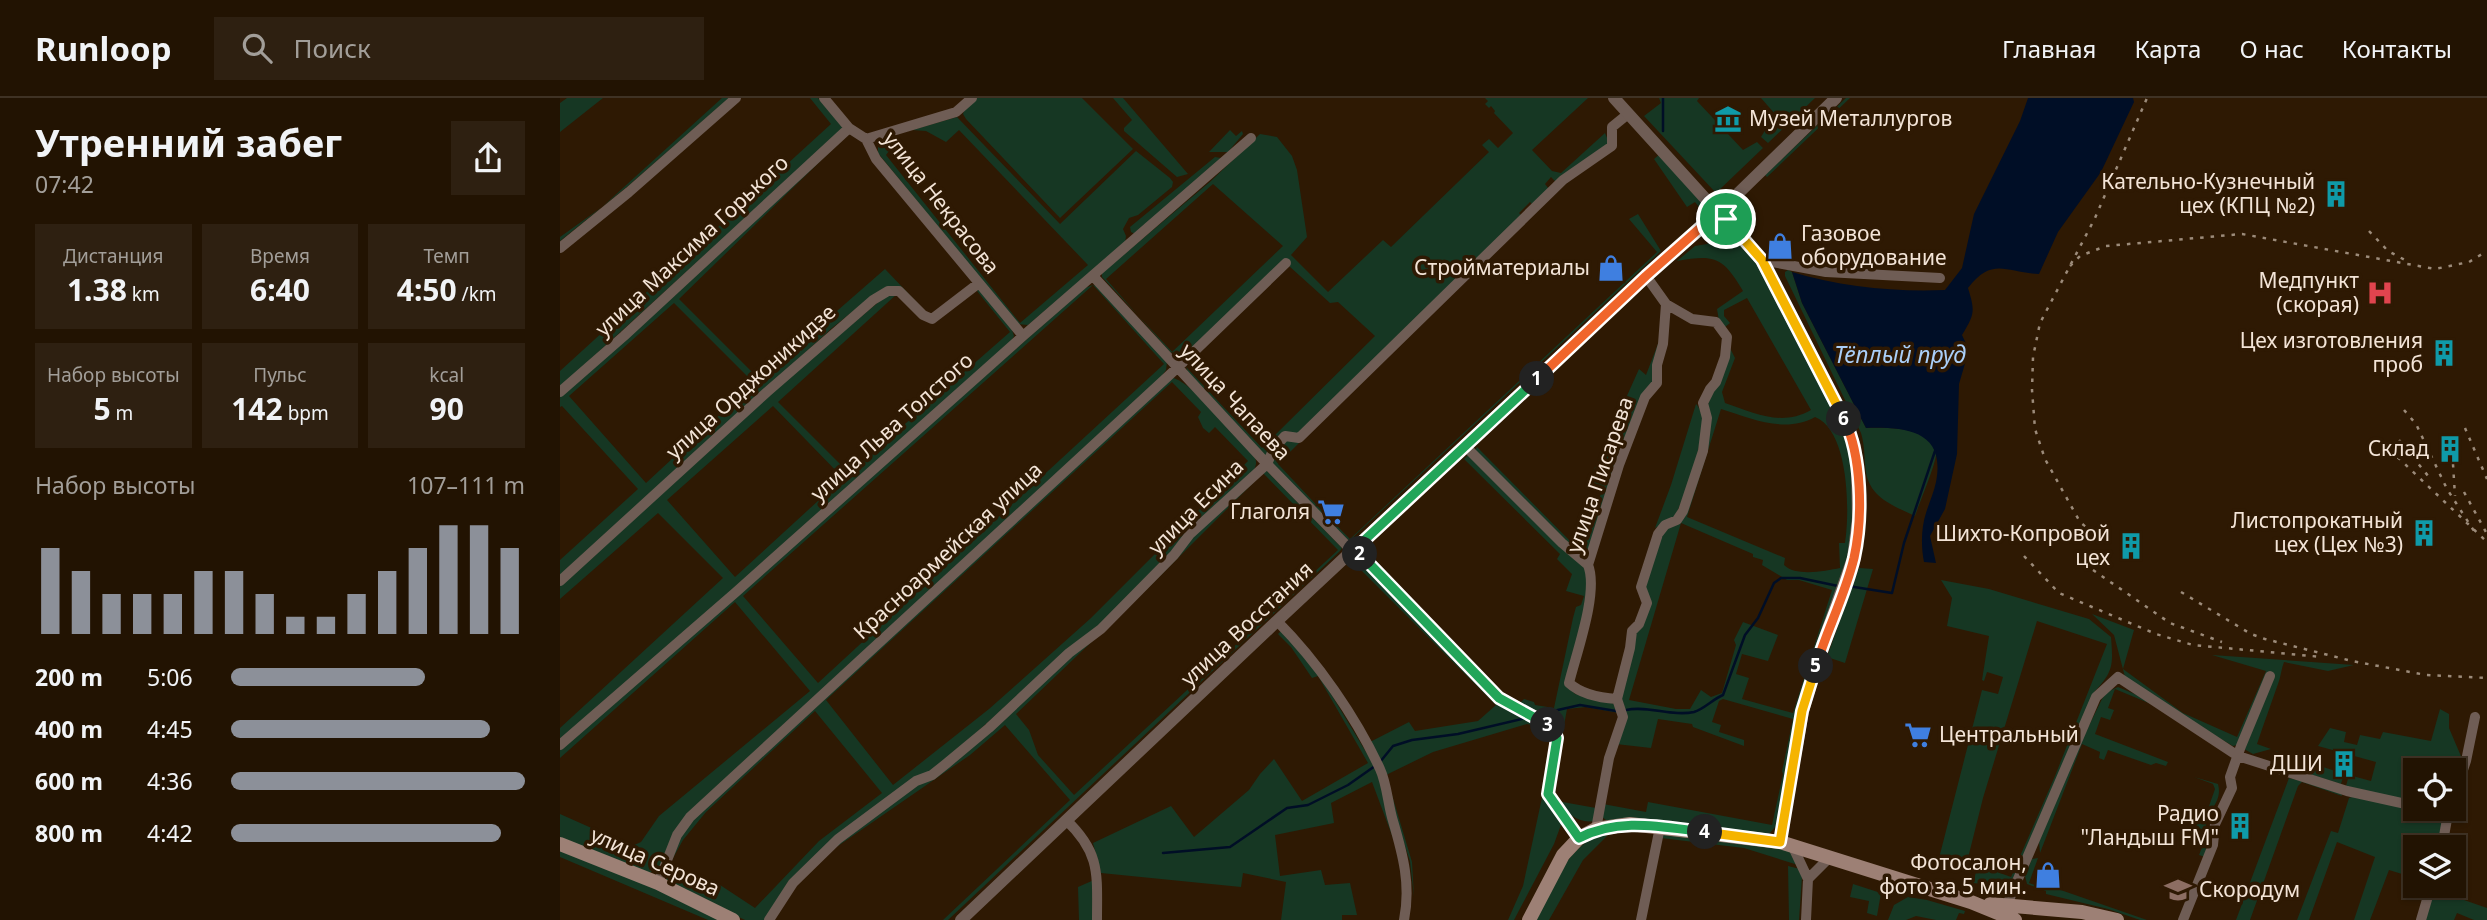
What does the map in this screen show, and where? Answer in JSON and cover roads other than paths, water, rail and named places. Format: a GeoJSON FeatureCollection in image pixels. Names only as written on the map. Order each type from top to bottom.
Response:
{"type":"FeatureCollection","features":[{"type":"Feature","properties":{"kind":"main road"},"geometry":{"type":"LineString","coordinates":[[1528,920],[1563,855],[1579,838],[1595,829],[1630,824],[1786,844],[1971,902],[2015,920]]}},
{"type":"Feature","properties":{"kind":"main road","name":"улица Серова"},"geometry":{"type":"LineString","coordinates":[[560,844],[658,883],[733,920]]}},
{"type":"Feature","properties":{"kind":"main road"},"geometry":{"type":"LineString","coordinates":[[1971,902],[2082,912],[2117,920]]}},
{"type":"Feature","properties":{"kind":"street"},"geometry":{"type":"LineString","coordinates":[[560,248],[629,192],[736,98]]}},
{"type":"Feature","properties":{"kind":"street","name":"улица Некрасова"},"geometry":{"type":"LineString","coordinates":[[824,98],[849,128],[866,139],[876,159],[1023,336]]}},
{"type":"Feature","properties":{"kind":"street"},"geometry":{"type":"LineString","coordinates":[[866,139],[947,116],[972,98]]}},
{"type":"Feature","properties":{"kind":"street"},"geometry":{"type":"LineString","coordinates":[[1615,98],[1762,260],[1855,446],[1858,517],[1853,558],[1802,711],[1786,844],[1808,878],[1806,920]]}},
{"type":"Feature","properties":{"kind":"street","name":"улица Восстания"},"geometry":{"type":"LineString","coordinates":[[961,920],[1277,621],[1718,212],[1836,98]]}},
{"type":"Feature","properties":{"kind":"street","name":"улица Есина"},"geometry":{"type":"LineString","coordinates":[[769,920],[793,883],[838,839],[916,781],[940,769],[989,728],[1069,653],[1101,629],[1174,555],[1190,534],[1267,464],[1280,440],[1285,436],[1299,439],[1563,180],[1612,146],[1612,127],[1628,114]]}},
{"type":"Feature","properties":{"kind":"street","name":"улица Максима Горького"},"geometry":{"type":"LineString","coordinates":[[560,392],[849,128]]}},
{"type":"Feature","properties":{"kind":"street","name":"улица Льва Толстого"},"geometry":{"type":"LineString","coordinates":[[560,745],[1251,138]]}},
{"type":"Feature","properties":{"kind":"street"},"geometry":{"type":"LineString","coordinates":[[1762,260],[1826,272],[1940,278]]}},
{"type":"Feature","properties":{"kind":"street","name":"Красноармейская улица"},"geometry":{"type":"LineString","coordinates":[[658,883],[677,835],[690,817],[1177,368],[1286,263]]}},
{"type":"Feature","properties":{"kind":"street","name":"улица Чапаева"},"geometry":{"type":"LineString","coordinates":[[1093,276],[1267,464],[1474,674],[1499,698],[1550,726],[1557,738],[1548,794],[1579,838]]}},
{"type":"Feature","properties":{"kind":"street"},"geometry":{"type":"LineString","coordinates":[[1595,829],[1609,758],[1623,718],[1617,699],[1632,631],[1647,603],[1641,587],[1658,534],[1683,511],[1703,451],[1707,418],[1703,402],[1716,382],[1725,358],[1727,337],[1716,322],[1692,319],[1665,304],[1646,276]]}},
{"type":"Feature","properties":{"kind":"street","name":"улица Орджоникидзе"},"geometry":{"type":"LineString","coordinates":[[560,581],[767,392],[873,300],[888,291],[899,291],[932,319],[979,283]]}},
{"type":"Feature","properties":{"kind":"street","name":"улица Писарева"},"geometry":{"type":"LineString","coordinates":[[1617,699],[1577,691],[1569,684],[1590,597],[1591,571],[1588,565],[1632,431],[1645,397],[1657,383],[1665,304]]}},
{"type":"Feature","properties":{"kind":"street"},"geometry":{"type":"LineString","coordinates":[[1466,447],[1588,565]]}},
{"type":"Feature","properties":{"kind":"street"},"geometry":{"type":"LineString","coordinates":[[1277,621],[1318,666],[1381,771],[1404,859],[1408,893],[1404,920]]}},
{"type":"Feature","properties":{"kind":"street"},"geometry":{"type":"LineString","coordinates":[[2183,920],[2213,845],[2215,824],[2232,788],[2230,777],[2270,676]]}},
{"type":"Feature","properties":{"kind":"street"},"geometry":{"type":"LineString","coordinates":[[2006,906],[2096,697],[2118,677],[2238,756],[2347,791],[2403,803]]}},
{"type":"Feature","properties":{"kind":"street"},"geometry":{"type":"LineString","coordinates":[[2466,761],[2476,717]]}},
{"type":"Feature","properties":{"kind":"street"},"geometry":{"type":"LineString","coordinates":[[1066,820],[1085,840],[1095,862],[1097,920]]}},
{"type":"Feature","properties":{"kind":"street"},"geometry":{"type":"LineString","coordinates":[[1641,920],[1660,827]]}},
{"type":"Feature","properties":{"kind":"street"},"geometry":{"type":"LineString","coordinates":[[1808,878],[1830,857]]}},
{"type":"Feature","properties":{"kind":"street"},"geometry":{"type":"LineString","coordinates":[[2421,920],[2427,898]]}},
{"type":"Feature","properties":{"kind":"water","name":"Тёплый пруд"},"geometry":{"type":"Polygon","coordinates":[[[2028,98],[2133,98],[2134,102],[2101,172],[2058,232],[2039,274],[1993,269],[1977,278],[1968,288],[1972,312],[1962,335],[1969,350],[1959,384],[1957,454],[1945,509],[1930,536],[1936,563],[1924,562],[1922,531],[1936,482],[1935,451],[1929,442],[1908,431],[1866,428],[1802,303],[1792,272],[1868,287],[1945,290],[1962,268],[1974,214],[2020,121],[2028,98]]]}},
{"type":"Feature","properties":{"kind":"waterway"},"geometry":{"type":"LineString","coordinates":[[1663,98],[1663,131]]}},
{"type":"Feature","properties":{"kind":"waterway"},"geometry":{"type":"LineString","coordinates":[[1848,586],[1892,593],[1904,543],[1935,451]]}},
{"type":"Feature","properties":{"kind":"waterway"},"geometry":{"type":"LineString","coordinates":[[1626,710],[1686,713],[1701,709],[1723,695],[1745,635],[1758,618],[1774,583],[1781,578],[1800,578],[1838,586]]}},
{"type":"Feature","properties":{"kind":"waterway"},"geometry":{"type":"LineString","coordinates":[[1540,714],[1580,705],[1616,711]]}},
{"type":"Feature","properties":{"kind":"waterway"},"geometry":{"type":"LineString","coordinates":[[1380,762],[1393,746],[1412,740],[1458,734],[1530,717]]}},
{"type":"Feature","properties":{"kind":"waterway"},"geometry":{"type":"LineString","coordinates":[[1163,853],[1230,847],[1287,808],[1308,805],[1348,785],[1375,766]]}},
{"type":"Feature","properties":{"kind":"railway"},"geometry":{"type":"LineString","coordinates":[[2101,540],[2080,522],[2045,459],[2035,429],[2033,357],[2040,323],[2095,218],[2147,98]]}},
{"type":"Feature","properties":{"kind":"railway"},"geometry":{"type":"LineString","coordinates":[[2369,231],[2388,251],[2405,260]]}},
{"type":"Feature","properties":{"kind":"railway"},"geometry":{"type":"LineString","coordinates":[[2070,266],[2080,256],[2106,246],[2242,234],[2435,269],[2469,262],[2487,251]]}},
{"type":"Feature","properties":{"kind":"railway"},"geometry":{"type":"LineString","coordinates":[[2404,410],[2416,424],[2447,489],[2474,531]]}},
{"type":"Feature","properties":{"kind":"railway"},"geometry":{"type":"LineString","coordinates":[[2465,428],[2487,479]]}},
{"type":"Feature","properties":{"kind":"railway"},"geometry":{"type":"LineString","coordinates":[[2399,440],[2429,477]]}},
{"type":"Feature","properties":{"kind":"railway"},"geometry":{"type":"LineString","coordinates":[[2390,450],[2487,542]]}},
{"type":"Feature","properties":{"kind":"railway"},"geometry":{"type":"LineString","coordinates":[[2453,464],[2455,496]]}},
{"type":"Feature","properties":{"kind":"railway"},"geometry":{"type":"LineString","coordinates":[[2464,492],[2487,534]]}},
{"type":"Feature","properties":{"kind":"railway"},"geometry":{"type":"LineString","coordinates":[[2024,556],[2059,593],[2156,634],[2193,645],[2322,657]]}},
{"type":"Feature","properties":{"kind":"railway"},"geometry":{"type":"LineString","coordinates":[[2093,570],[2170,623],[2222,642]]}},
{"type":"Feature","properties":{"kind":"railway"},"geometry":{"type":"LineString","coordinates":[[2181,592],[2251,634],[2265,639],[2352,661],[2426,675],[2487,678]]}},
{"type":"Feature","properties":{"kind":"place","name":"Музей Металлургов"},"geometry":{"type":"Point","coordinates":[1728,119]}},
{"type":"Feature","properties":{"kind":"place","name":"Кательно-Кузнечный цех (КПЦ №2)"},"geometry":{"type":"Point","coordinates":[2336,194]}},
{"type":"Feature","properties":{"kind":"place","name":"Газовое оборудование"},"geometry":{"type":"Point","coordinates":[1780,246]}},
{"type":"Feature","properties":{"kind":"place","name":"Стройматериалы"},"geometry":{"type":"Point","coordinates":[1611,268]}},
{"type":"Feature","properties":{"kind":"place","name":"Медпункт (скорая)"},"geometry":{"type":"Point","coordinates":[2380,293]}},
{"type":"Feature","properties":{"kind":"place","name":"Цех изготовления проб"},"geometry":{"type":"Point","coordinates":[2444,353]}},
{"type":"Feature","properties":{"kind":"place","name":"Склад"},"geometry":{"type":"Point","coordinates":[2450,449]}},
{"type":"Feature","properties":{"kind":"place","name":"Глаголя"},"geometry":{"type":"Point","coordinates":[1331,512]}},
{"type":"Feature","properties":{"kind":"place","name":"Листопрокатный цех (Цех №3)"},"geometry":{"type":"Point","coordinates":[2424,533]}},
{"type":"Feature","properties":{"kind":"place","name":"Шихто-Копровой цех"},"geometry":{"type":"Point","coordinates":[2131,546]}},
{"type":"Feature","properties":{"kind":"place","name":"Центральный"},"geometry":{"type":"Point","coordinates":[1918,735]}},
{"type":"Feature","properties":{"kind":"place","name":"ДШИ"},"geometry":{"type":"Point","coordinates":[2344,764]}},
{"type":"Feature","properties":{"kind":"place","name":"Радио \"Ландыш FM\""},"geometry":{"type":"Point","coordinates":[2240,826]}},
{"type":"Feature","properties":{"kind":"place","name":"Фотосалон, фото за 5 мин."},"geometry":{"type":"Point","coordinates":[2048,875]}},
{"type":"Feature","properties":{"kind":"place","name":"Скородум"},"geometry":{"type":"Point","coordinates":[2178,890]}}]}
